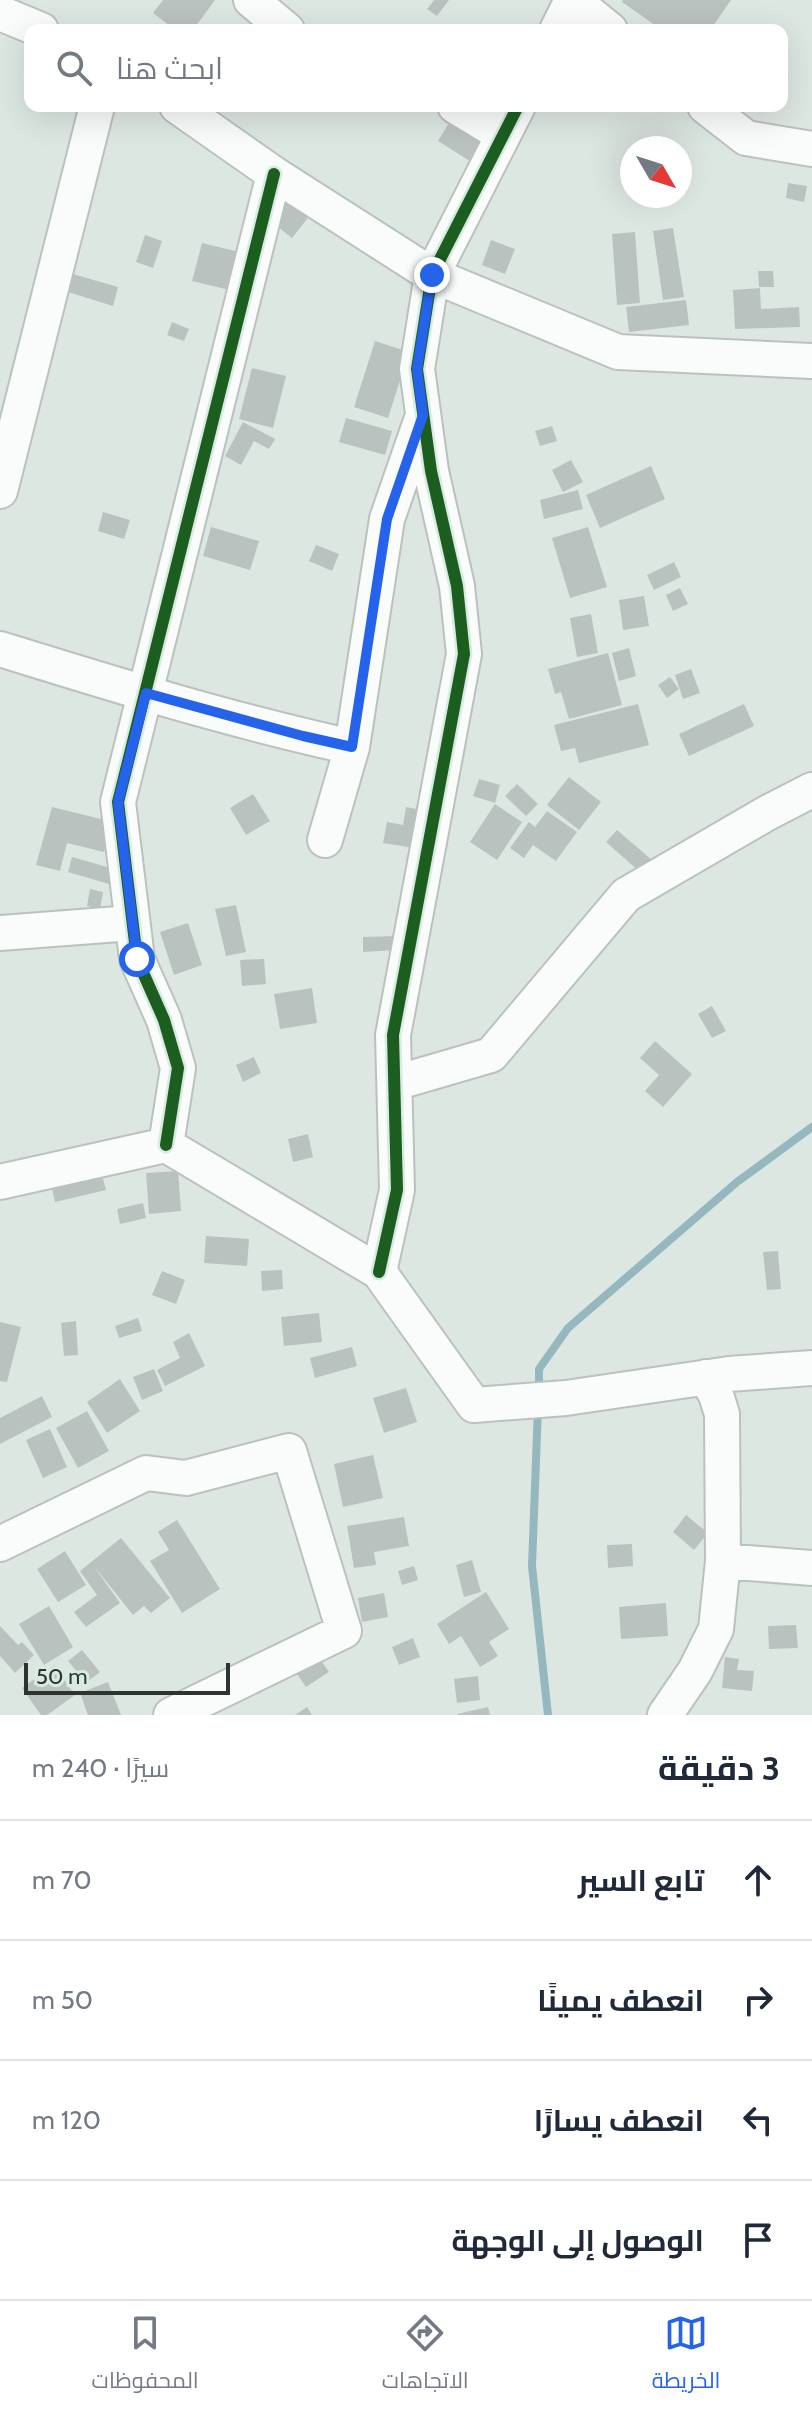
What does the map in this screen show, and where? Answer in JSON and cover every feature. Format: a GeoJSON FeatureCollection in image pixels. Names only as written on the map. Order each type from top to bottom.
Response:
{"type":"FeatureCollection","features":[{"type":"Feature","properties":{"kind":"street"},"geometry":{"type":"LineString","coordinates":[[251,0],[280,24]]}},
{"type":"Feature","properties":{"kind":"street"},"geometry":{"type":"LineString","coordinates":[[560,24],[572,0],[602,24]]}},
{"type":"Feature","properties":{"kind":"street"},"geometry":{"type":"LineString","coordinates":[[0,13],[27,24]]}},
{"type":"Feature","properties":{"kind":"street"},"geometry":{"type":"LineString","coordinates":[[0,491],[95,112]]}},
{"type":"Feature","properties":{"kind":"street"},"geometry":{"type":"LineString","coordinates":[[186,112],[274,174],[432,275],[618,352],[812,361]]}},
{"type":"Feature","properties":{"kind":"street"},"geometry":{"type":"LineString","coordinates":[[379,1272],[397,1190],[393,1035],[464,654],[457,586],[431,471],[417,369],[432,275],[510,121],[477,112]]}},
{"type":"Feature","properties":{"kind":"street"},"geometry":{"type":"LineString","coordinates":[[713,112],[746,138],[812,149]]}},
{"type":"Feature","properties":{"kind":"street"},"geometry":{"type":"LineString","coordinates":[[166,1145],[178,1068],[164,1020],[137,959],[118,802],[274,174]]}},
{"type":"Feature","properties":{"kind":"street"},"geometry":{"type":"LineString","coordinates":[[325,840],[352,747],[387,519],[423,415]]}},
{"type":"Feature","properties":{"kind":"street"},"geometry":{"type":"LineString","coordinates":[[0,649],[146,693],[352,747]]}},
{"type":"Feature","properties":{"kind":"street"},"geometry":{"type":"LineString","coordinates":[[395,1083],[491,1055],[626,895],[812,790]]}},
{"type":"Feature","properties":{"kind":"street"},"geometry":{"type":"LineString","coordinates":[[0,933],[132,923]]}},
{"type":"Feature","properties":{"kind":"street"},"geometry":{"type":"LineString","coordinates":[[0,1182],[166,1145],[379,1272],[474,1405],[566,1398],[706,1377],[812,1368]]}},
{"type":"Feature","properties":{"kind":"street"},"geometry":{"type":"LineString","coordinates":[[665,1715],[695,1671],[716,1629],[723,1561],[722,1414],[706,1377]]}},
{"type":"Feature","properties":{"kind":"street"},"geometry":{"type":"LineString","coordinates":[[0,1544],[146,1473],[186,1478],[289,1451],[344,1631],[171,1715]]}},
{"type":"Feature","properties":{"kind":"street"},"geometry":{"type":"LineString","coordinates":[[723,1561],[812,1568]]}},
{"type":"Feature","properties":{"kind":"building"},"geometry":{"type":"Polygon","coordinates":[[[163,0],[215,0],[197,24],[168,24],[153,13],[163,0]]]}},
{"type":"Feature","properties":{"kind":"building"},"geometry":{"type":"Polygon","coordinates":[[[434,0],[449,0],[437,16],[427,9],[434,0]]]}},
{"type":"Feature","properties":{"kind":"building"},"geometry":{"type":"Polygon","coordinates":[[[731,0],[714,24],[653,24],[622,2],[731,0]]]}},
{"type":"Feature","properties":{"kind":"building"},"geometry":{"type":"Polygon","coordinates":[[[452,118],[491,143],[476,165],[438,141],[452,118]]]}},
{"type":"Feature","properties":{"kind":"building"},"geometry":{"type":"Polygon","coordinates":[[[788,183],[807,186],[804,202],[786,198],[788,183]]]}},
{"type":"Feature","properties":{"kind":"building"},"geometry":{"type":"Polygon","coordinates":[[[291,198],[311,214],[292,238],[272,222],[291,198]]]}},
{"type":"Feature","properties":{"kind":"building"},"geometry":{"type":"Polygon","coordinates":[[[673,228],[684,297],[663,300],[653,231],[673,228]]]}},
{"type":"Feature","properties":{"kind":"building"},"geometry":{"type":"Polygon","coordinates":[[[635,232],[640,303],[617,305],[612,234],[635,232]]]}},
{"type":"Feature","properties":{"kind":"building"},"geometry":{"type":"Polygon","coordinates":[[[145,235],[162,241],[153,268],[136,262],[145,235]]]}},
{"type":"Feature","properties":{"kind":"building"},"geometry":{"type":"Polygon","coordinates":[[[491,240],[515,249],[505,274],[482,265],[491,240]]]}},
{"type":"Feature","properties":{"kind":"building"},"geometry":{"type":"Polygon","coordinates":[[[202,243],[252,255],[242,293],[192,281],[202,243]]]}},
{"type":"Feature","properties":{"kind":"building"},"geometry":{"type":"Polygon","coordinates":[[[758,271],[773,271],[774,287],[759,287],[758,271]]]}},
{"type":"Feature","properties":{"kind":"building"},"geometry":{"type":"Polygon","coordinates":[[[73,274],[118,287],[113,306],[68,292],[73,274]]]}},
{"type":"Feature","properties":{"kind":"building"},"geometry":{"type":"Polygon","coordinates":[[[760,288],[761,309],[799,307],[800,327],[735,329],[733,290],[760,288]]]}},
{"type":"Feature","properties":{"kind":"building"},"geometry":{"type":"Polygon","coordinates":[[[686,300],[689,325],[629,332],[626,307],[686,300]]]}},
{"type":"Feature","properties":{"kind":"building"},"geometry":{"type":"Polygon","coordinates":[[[172,322],[189,329],[184,341],[167,335],[172,322]]]}},
{"type":"Feature","properties":{"kind":"building"},"geometry":{"type":"Polygon","coordinates":[[[375,341],[409,352],[388,418],[354,407],[375,341]]]}},
{"type":"Feature","properties":{"kind":"building"},"geometry":{"type":"Polygon","coordinates":[[[252,368],[286,376],[273,428],[239,419],[252,368]]]}},
{"type":"Feature","properties":{"kind":"building"},"geometry":{"type":"Polygon","coordinates":[[[346,418],[392,431],[385,455],[339,442],[346,418]]]}},
{"type":"Feature","properties":{"kind":"building"},"geometry":{"type":"Polygon","coordinates":[[[243,422],[275,439],[269,449],[254,441],[241,465],[225,456],[243,422]]]}},
{"type":"Feature","properties":{"kind":"building"},"geometry":{"type":"Polygon","coordinates":[[[552,426],[557,441],[540,446],[535,431],[552,426]]]}},
{"type":"Feature","properties":{"kind":"building"},"geometry":{"type":"Polygon","coordinates":[[[571,460],[583,482],[563,492],[552,470],[571,460]]]}},
{"type":"Feature","properties":{"kind":"building"},"geometry":{"type":"Polygon","coordinates":[[[651,466],[665,499],[600,528],[586,495],[651,466]]]}},
{"type":"Feature","properties":{"kind":"building"},"geometry":{"type":"Polygon","coordinates":[[[578,490],[583,509],[544,519],[540,500],[578,490]]]}},
{"type":"Feature","properties":{"kind":"building"},"geometry":{"type":"Polygon","coordinates":[[[103,512],[130,520],[124,539],[98,531],[103,512]]]}},
{"type":"Feature","properties":{"kind":"building"},"geometry":{"type":"Polygon","coordinates":[[[211,527],[259,541],[250,570],[203,556],[211,527]]]}},
{"type":"Feature","properties":{"kind":"building"},"geometry":{"type":"Polygon","coordinates":[[[588,527],[607,587],[570,598],[552,538],[588,527]]]}},
{"type":"Feature","properties":{"kind":"building"},"geometry":{"type":"Polygon","coordinates":[[[316,545],[339,554],[332,571],[309,561],[316,545]]]}},
{"type":"Feature","properties":{"kind":"building"},"geometry":{"type":"Polygon","coordinates":[[[674,562],[681,577],[654,590],[647,575],[674,562]]]}},
{"type":"Feature","properties":{"kind":"building"},"geometry":{"type":"Polygon","coordinates":[[[680,588],[688,604],[673,611],[666,595],[680,588]]]}},
{"type":"Feature","properties":{"kind":"building"},"geometry":{"type":"Polygon","coordinates":[[[644,596],[649,626],[623,630],[619,600],[644,596]]]}},
{"type":"Feature","properties":{"kind":"building"},"geometry":{"type":"Polygon","coordinates":[[[591,614],[598,653],[577,657],[570,618],[591,614]]]}},
{"type":"Feature","properties":{"kind":"building"},"geometry":{"type":"Polygon","coordinates":[[[629,648],[636,676],[619,681],[612,653],[629,648]]]}},
{"type":"Feature","properties":{"kind":"building"},"geometry":{"type":"Polygon","coordinates":[[[608,653],[622,705],[569,719],[561,692],[555,694],[548,669],[608,653]]]}},
{"type":"Feature","properties":{"kind":"building"},"geometry":{"type":"Polygon","coordinates":[[[691,669],[700,693],[683,699],[675,675],[691,669]]]}},
{"type":"Feature","properties":{"kind":"building"},"geometry":{"type":"Polygon","coordinates":[[[670,677],[679,689],[667,698],[658,685],[670,677]]]}},
{"type":"Feature","properties":{"kind":"building"},"geometry":{"type":"Polygon","coordinates":[[[638,704],[649,745],[579,763],[575,748],[561,751],[554,725],[638,704]]]}},
{"type":"Feature","properties":{"kind":"building"},"geometry":{"type":"Polygon","coordinates":[[[744,704],[754,726],[689,756],[679,734],[744,704]]]}},
{"type":"Feature","properties":{"kind":"building"},"geometry":{"type":"Polygon","coordinates":[[[569,777],[601,802],[579,830],[547,805],[569,777]]]}},
{"type":"Feature","properties":{"kind":"building"},"geometry":{"type":"Polygon","coordinates":[[[479,779],[500,785],[495,803],[473,796],[479,779]]]}},
{"type":"Feature","properties":{"kind":"building"},"geometry":{"type":"Polygon","coordinates":[[[517,784],[538,804],[526,816],[505,796],[517,784]]]}},
{"type":"Feature","properties":{"kind":"building"},"geometry":{"type":"Polygon","coordinates":[[[253,794],[270,821],[246,835],[230,808],[253,794]]]}},
{"type":"Feature","properties":{"kind":"building"},"geometry":{"type":"Polygon","coordinates":[[[495,804],[522,822],[497,860],[470,842],[495,804]]]}},
{"type":"Feature","properties":{"kind":"building"},"geometry":{"type":"Polygon","coordinates":[[[52,807],[113,822],[104,852],[67,843],[60,871],[36,865],[52,807]]]}},
{"type":"Feature","properties":{"kind":"building"},"geometry":{"type":"Polygon","coordinates":[[[406,807],[427,811],[421,849],[383,843],[387,822],[403,825],[406,807]]]}},
{"type":"Feature","properties":{"kind":"building"},"geometry":{"type":"Polygon","coordinates":[[[547,811],[577,832],[556,861],[533,845],[524,858],[510,848],[529,822],[535,827],[547,811]]]}},
{"type":"Feature","properties":{"kind":"building"},"geometry":{"type":"Polygon","coordinates":[[[617,830],[652,860],[641,873],[606,842],[617,830]]]}},
{"type":"Feature","properties":{"kind":"building"},"geometry":{"type":"Polygon","coordinates":[[[72,857],[114,869],[109,884],[68,872],[72,857]]]}},
{"type":"Feature","properties":{"kind":"building"},"geometry":{"type":"Polygon","coordinates":[[[90,889],[103,892],[100,909],[87,906],[90,889]]]}},
{"type":"Feature","properties":{"kind":"building"},"geometry":{"type":"Polygon","coordinates":[[[236,905],[246,952],[226,956],[215,909],[236,905]]]}},
{"type":"Feature","properties":{"kind":"building"},"geometry":{"type":"Polygon","coordinates":[[[188,923],[202,965],[174,975],[160,932],[188,923]]]}},
{"type":"Feature","properties":{"kind":"building"},"geometry":{"type":"Polygon","coordinates":[[[396,936],[397,950],[363,952],[363,937],[396,936]]]}},
{"type":"Feature","properties":{"kind":"building"},"geometry":{"type":"Polygon","coordinates":[[[264,959],[266,984],[242,986],[240,960],[264,959]]]}},
{"type":"Feature","properties":{"kind":"building"},"geometry":{"type":"Polygon","coordinates":[[[312,988],[317,1023],[280,1029],[274,994],[312,988]]]}},
{"type":"Feature","properties":{"kind":"building"},"geometry":{"type":"Polygon","coordinates":[[[712,1006],[726,1031],[712,1038],[698,1014],[712,1006]]]}},
{"type":"Feature","properties":{"kind":"building"},"geometry":{"type":"Polygon","coordinates":[[[655,1041],[692,1074],[663,1107],[645,1091],[659,1075],[640,1058],[655,1041]]]}},
{"type":"Feature","properties":{"kind":"building"},"geometry":{"type":"Polygon","coordinates":[[[254,1057],[261,1073],[243,1082],[236,1065],[254,1057]]]}},
{"type":"Feature","properties":{"kind":"building"},"geometry":{"type":"Polygon","coordinates":[[[308,1134],[313,1157],[293,1162],[288,1139],[308,1134]]]}},
{"type":"Feature","properties":{"kind":"building"},"geometry":{"type":"Polygon","coordinates":[[[99,1164],[106,1190],[55,1202],[49,1175],[99,1164]]]}},
{"type":"Feature","properties":{"kind":"building"},"geometry":{"type":"Polygon","coordinates":[[[178,1171],[181,1211],[149,1214],[146,1173],[178,1171]]]}},
{"type":"Feature","properties":{"kind":"building"},"geometry":{"type":"Polygon","coordinates":[[[143,1203],[146,1218],[120,1224],[117,1209],[143,1203]]]}},
{"type":"Feature","properties":{"kind":"building"},"geometry":{"type":"Polygon","coordinates":[[[206,1236],[249,1239],[247,1266],[204,1263],[206,1236]]]}},
{"type":"Feature","properties":{"kind":"building"},"geometry":{"type":"Polygon","coordinates":[[[778,1251],[781,1289],[767,1290],[763,1252],[778,1251]]]}},
{"type":"Feature","properties":{"kind":"building"},"geometry":{"type":"Polygon","coordinates":[[[282,1270],[283,1289],[262,1291],[261,1271],[282,1270]]]}},
{"type":"Feature","properties":{"kind":"building"},"geometry":{"type":"Polygon","coordinates":[[[162,1271],[185,1280],[176,1304],[152,1295],[162,1271]]]}},
{"type":"Feature","properties":{"kind":"building"},"geometry":{"type":"Polygon","coordinates":[[[319,1313],[322,1342],[284,1346],[281,1317],[319,1313]]]}},
{"type":"Feature","properties":{"kind":"building"},"geometry":{"type":"Polygon","coordinates":[[[138,1318],[142,1331],[119,1338],[115,1326],[138,1318]]]}},
{"type":"Feature","properties":{"kind":"building"},"geometry":{"type":"Polygon","coordinates":[[[76,1321],[78,1355],[64,1356],[61,1323],[76,1321]]]}},
{"type":"Feature","properties":{"kind":"building"},"geometry":{"type":"Polygon","coordinates":[[[0,1322],[21,1327],[7,1382],[0,1381],[0,1322]]]}},
{"type":"Feature","properties":{"kind":"building"},"geometry":{"type":"Polygon","coordinates":[[[189,1333],[205,1366],[165,1386],[157,1370],[180,1358],[173,1342],[189,1333]]]}},
{"type":"Feature","properties":{"kind":"building"},"geometry":{"type":"Polygon","coordinates":[[[352,1347],[357,1366],[315,1378],[310,1358],[352,1347]]]}},
{"type":"Feature","properties":{"kind":"building"},"geometry":{"type":"Polygon","coordinates":[[[154,1369],[163,1391],[142,1400],[133,1377],[154,1369]]]}},
{"type":"Feature","properties":{"kind":"building"},"geometry":{"type":"Polygon","coordinates":[[[120,1379],[140,1411],[107,1433],[87,1402],[120,1379]]]}},
{"type":"Feature","properties":{"kind":"building"},"geometry":{"type":"Polygon","coordinates":[[[406,1388],[417,1422],[384,1433],[373,1398],[406,1388]]]}},
{"type":"Feature","properties":{"kind":"building"},"geometry":{"type":"Polygon","coordinates":[[[42,1396],[52,1417],[0,1444],[0,1418],[42,1396]]]}},
{"type":"Feature","properties":{"kind":"building"},"geometry":{"type":"Polygon","coordinates":[[[87,1411],[109,1451],[78,1468],[56,1428],[87,1411]]]}},
{"type":"Feature","properties":{"kind":"building"},"geometry":{"type":"Polygon","coordinates":[[[50,1429],[67,1467],[43,1478],[26,1440],[50,1429]]]}},
{"type":"Feature","properties":{"kind":"building"},"geometry":{"type":"Polygon","coordinates":[[[373,1455],[383,1498],[343,1507],[334,1464],[373,1455]]]}},
{"type":"Feature","properties":{"kind":"building"},"geometry":{"type":"Polygon","coordinates":[[[686,1515],[708,1533],[694,1550],[673,1532],[686,1515]]]}},
{"type":"Feature","properties":{"kind":"building"},"geometry":{"type":"Polygon","coordinates":[[[404,1517],[409,1546],[374,1552],[376,1565],[354,1568],[347,1526],[404,1517]]]}},
{"type":"Feature","properties":{"kind":"building"},"geometry":{"type":"Polygon","coordinates":[[[177,1520],[220,1589],[182,1613],[150,1561],[169,1550],[158,1532],[177,1520]]]}},
{"type":"Feature","properties":{"kind":"building"},"geometry":{"type":"Polygon","coordinates":[[[121,1538],[170,1598],[151,1613],[144,1606],[133,1615],[93,1565],[120,1603],[86,1627],[74,1612],[97,1595],[80,1571],[121,1538]]]}},
{"type":"Feature","properties":{"kind":"building"},"geometry":{"type":"Polygon","coordinates":[[[632,1544],[633,1566],[608,1568],[607,1545],[632,1544]]]}},
{"type":"Feature","properties":{"kind":"building"},"geometry":{"type":"Polygon","coordinates":[[[65,1551],[86,1585],[58,1602],[37,1569],[65,1551]]]}},
{"type":"Feature","properties":{"kind":"building"},"geometry":{"type":"Polygon","coordinates":[[[472,1560],[481,1592],[464,1597],[456,1565],[472,1560]]]}},
{"type":"Feature","properties":{"kind":"building"},"geometry":{"type":"Polygon","coordinates":[[[414,1566],[418,1580],[402,1585],[398,1571],[414,1566]]]}},
{"type":"Feature","properties":{"kind":"building"},"geometry":{"type":"Polygon","coordinates":[[[486,1592],[509,1629],[489,1642],[498,1656],[480,1667],[461,1636],[449,1644],[437,1624],[486,1592]]]}},
{"type":"Feature","properties":{"kind":"building"},"geometry":{"type":"Polygon","coordinates":[[[384,1593],[388,1617],[362,1622],[358,1598],[384,1593]]]}},
{"type":"Feature","properties":{"kind":"building"},"geometry":{"type":"Polygon","coordinates":[[[666,1603],[668,1636],[621,1639],[619,1607],[666,1603]]]}},
{"type":"Feature","properties":{"kind":"building"},"geometry":{"type":"Polygon","coordinates":[[[49,1606],[73,1647],[44,1665],[19,1624],[49,1606]]]}},
{"type":"Feature","properties":{"kind":"building"},"geometry":{"type":"Polygon","coordinates":[[[796,1625],[798,1648],[769,1649],[768,1626],[796,1625]]]}},
{"type":"Feature","properties":{"kind":"building"},"geometry":{"type":"Polygon","coordinates":[[[0,1626],[18,1645],[22,1642],[34,1655],[15,1673],[0,1656],[0,1626]]]}},
{"type":"Feature","properties":{"kind":"building"},"geometry":{"type":"Polygon","coordinates":[[[413,1638],[420,1657],[399,1665],[392,1647],[413,1638]]]}},
{"type":"Feature","properties":{"kind":"building"},"geometry":{"type":"Polygon","coordinates":[[[82,1650],[100,1672],[86,1683],[68,1661],[82,1650]]]}},
{"type":"Feature","properties":{"kind":"building"},"geometry":{"type":"Polygon","coordinates":[[[317,1655],[329,1672],[306,1687],[295,1671],[317,1655]]]}},
{"type":"Feature","properties":{"kind":"building"},"geometry":{"type":"Polygon","coordinates":[[[725,1657],[739,1659],[737,1670],[754,1671],[752,1691],[722,1688],[725,1657]]]}},
{"type":"Feature","properties":{"kind":"building"},"geometry":{"type":"Polygon","coordinates":[[[54,1665],[75,1695],[47,1715],[41,1715],[22,1688],[54,1665]]]}},
{"type":"Feature","properties":{"kind":"building"},"geometry":{"type":"Polygon","coordinates":[[[478,1676],[480,1700],[457,1703],[454,1679],[478,1676]]]}},
{"type":"Feature","properties":{"kind":"building"},"geometry":{"type":"Polygon","coordinates":[[[108,1682],[121,1715],[88,1715],[80,1693],[108,1682]]]}},
{"type":"Feature","properties":{"kind":"building"},"geometry":{"type":"Polygon","coordinates":[[[307,1707],[312,1715],[295,1715],[307,1707]]]}},
{"type":"Feature","properties":{"kind":"building"},"geometry":{"type":"Polygon","coordinates":[[[488,1707],[490,1715],[457,1715],[457,1714],[488,1707]]]}},
{"type":"Feature","properties":{"kind":"waterway"},"geometry":{"type":"LineString","coordinates":[[539,1394],[539,1369],[568,1328],[737,1182],[812,1127]]}},
{"type":"Feature","properties":{"kind":"waterway"},"geometry":{"type":"LineString","coordinates":[[538,1407],[532,1566],[548,1715]]}},
{"type":"Feature","properties":{"kind":"cycle path"},"geometry":{"type":"LineString","coordinates":[[379,1272],[397,1190],[393,1035],[464,654],[457,586],[431,471],[417,369],[432,275],[515,112]]}},
{"type":"Feature","properties":{"kind":"cycle path"},"geometry":{"type":"LineString","coordinates":[[166,1145],[178,1068],[164,1020],[137,959],[118,802],[274,174]]}},
{"type":"Feature","properties":{"kind":"route"},"geometry":{"type":"LineString","coordinates":[[137,959],[118,802],[146,693],[352,747],[387,519],[423,415],[417,369],[432,275]]}}]}
